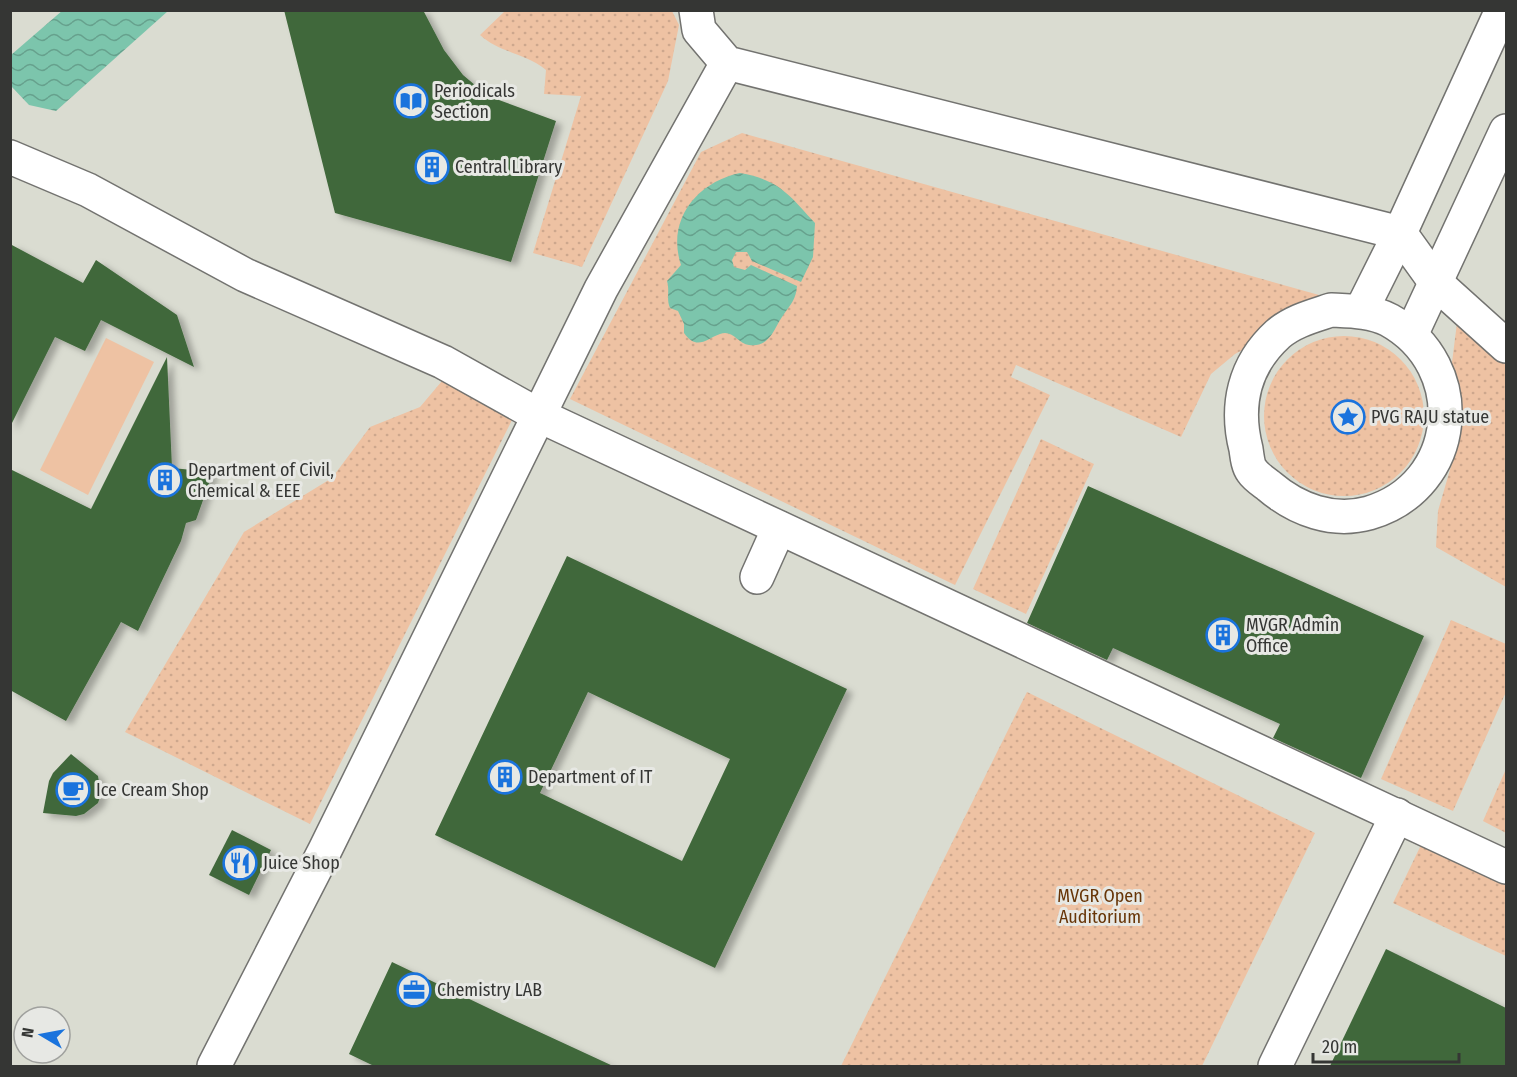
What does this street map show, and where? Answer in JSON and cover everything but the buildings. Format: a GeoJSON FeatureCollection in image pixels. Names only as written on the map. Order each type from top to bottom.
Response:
{"type":"FeatureCollection","features":[{"type":"Feature","properties":{"kind":"lane"},"geometry":{"type":"LineString","coordinates":[[696,10],[699,30],[727,63],[1400,233],[1436,283],[1506,346]]}},
{"type":"Feature","properties":{"kind":"lane"},"geometry":{"type":"LineString","coordinates":[[1360,311],[1400,233],[1502,10]]}},
{"type":"Feature","properties":{"kind":"lane"},"geometry":{"type":"LineString","coordinates":[[214,1066],[325,850],[601,289],[727,63]]}},
{"type":"Feature","properties":{"kind":"lane"},"geometry":{"type":"LineString","coordinates":[[1411,335],[1506,131]]}},
{"type":"Feature","properties":{"kind":"lane"},"geometry":{"type":"LineString","coordinates":[[10,157],[88,190],[245,275],[443,362],[538,415],[1506,867]]}},
{"type":"Feature","properties":{"kind":"lane"},"geometry":{"type":"LineString","coordinates":[[1331,310],[1360,311],[1388,320],[1411,335],[1431,358],[1441,381],[1446,414],[1442,443],[1430,471],[1410,493],[1385,508],[1357,516],[1326,516],[1296,506],[1251,470],[1242,436],[1240,408],[1246,379],[1259,353],[1279,333],[1304,318],[1331,310]]}},
{"type":"Feature","properties":{"kind":"lane"},"geometry":{"type":"LineString","coordinates":[[757,577],[779,528]]}},
{"type":"Feature","properties":{"kind":"lane"},"geometry":{"type":"LineString","coordinates":[[1275,1066],[1397,815]]}},
{"type":"Feature","properties":{"kind":"shaded area"},"geometry":{"type":"Polygon","coordinates":[[[10,11],[1506,11],[1506,1066],[11,1066],[10,11]]]}},
{"type":"Feature","properties":{"kind":"green space"},"geometry":{"type":"Polygon","coordinates":[[[505,11],[672,11],[679,25],[668,81],[582,267],[533,253],[581,96],[544,94],[546,70],[530,60],[496,46],[480,35],[505,11]]]}},
{"type":"Feature","properties":{"kind":"green space"},"geometry":{"type":"Polygon","coordinates":[[[742,133],[1319,295],[1316,311],[1235,354],[1211,374],[1181,437],[1016,365],[1011,377],[1050,395],[955,585],[570,399],[701,152],[742,133]]]}},
{"type":"Feature","properties":{"kind":"green space"},"geometry":{"type":"Polygon","coordinates":[[[1458,315],[1506,362],[1506,587],[1436,547],[1438,511],[1456,449],[1450,378],[1458,315]]]}},
{"type":"Feature","properties":{"kind":"green space"},"geometry":{"type":"Polygon","coordinates":[[[1344,336],[1360,337],[1375,342],[1389,349],[1401,359],[1411,371],[1418,385],[1423,400],[1423,432],[1418,447],[1411,461],[1401,473],[1389,483],[1375,490],[1360,495],[1344,496],[1328,495],[1313,490],[1299,483],[1287,473],[1277,461],[1270,447],[1265,432],[1264,416],[1265,400],[1270,385],[1277,371],[1287,359],[1299,349],[1313,342],[1328,337],[1344,336]]]}},
{"type":"Feature","properties":{"kind":"green space"},"geometry":{"type":"Polygon","coordinates":[[[106,338],[154,362],[88,495],[40,470],[106,338]]]}},
{"type":"Feature","properties":{"kind":"green space"},"geometry":{"type":"Polygon","coordinates":[[[442,381],[514,416],[310,824],[125,732],[244,532],[332,478],[370,427],[420,407],[442,381]]]}},
{"type":"Feature","properties":{"kind":"green space"},"geometry":{"type":"Polygon","coordinates":[[[1041,439],[1094,464],[1026,614],[973,589],[1041,439]]]}},
{"type":"Feature","properties":{"kind":"green space"},"geometry":{"type":"Polygon","coordinates":[[[1451,620],[1506,644],[1506,692],[1453,811],[1381,779],[1451,620]]]}},
{"type":"Feature","properties":{"kind":"green space","name":"MVGR Open Auditorium"},"geometry":{"type":"Polygon","coordinates":[[[1027,692],[1315,833],[1202,1066],[841,1066],[1027,692]]]}},
{"type":"Feature","properties":{"kind":"green space"},"geometry":{"type":"Polygon","coordinates":[[[1506,769],[1506,833],[1483,821],[1506,769]]]}},
{"type":"Feature","properties":{"kind":"green space"},"geometry":{"type":"Polygon","coordinates":[[[1422,843],[1506,883],[1506,956],[1393,903],[1422,843]]]}},
{"type":"Feature","properties":{"kind":"water"},"geometry":{"type":"Polygon","coordinates":[[[63,10],[168,11],[56,111],[29,105],[11,86],[11,55],[63,10]]]}},
{"type":"Feature","properties":{"kind":"water"},"geometry":{"type":"Polygon","coordinates":[[[740,173],[765,180],[783,190],[815,223],[813,257],[801,282],[752,261],[747,252],[736,252],[732,260],[734,267],[745,270],[751,265],[797,286],[794,298],[771,336],[762,343],[745,344],[725,333],[697,343],[684,333],[684,324],[678,311],[670,308],[668,301],[667,281],[681,265],[677,248],[678,233],[682,218],[698,194],[725,178],[740,173]]]}},
{"type":"Feature","properties":{"kind":"place","name":"Periodicals Section"},"geometry":{"type":"Point","coordinates":[411,101]}},
{"type":"Feature","properties":{"kind":"place","name":"Central Library"},"geometry":{"type":"Point","coordinates":[432,167]}},
{"type":"Feature","properties":{"kind":"place","name":"PVG RAJU statue"},"geometry":{"type":"Point","coordinates":[1348,417]}},
{"type":"Feature","properties":{"kind":"place","name":"Department of Civil, Chemical & EEE"},"geometry":{"type":"Point","coordinates":[165,480]}},
{"type":"Feature","properties":{"kind":"place","name":"MVGR Admin Office"},"geometry":{"type":"Point","coordinates":[1223,635]}},
{"type":"Feature","properties":{"kind":"place","name":"Department of IT"},"geometry":{"type":"Point","coordinates":[505,777]}},
{"type":"Feature","properties":{"kind":"place","name":"Ice Cream Shop"},"geometry":{"type":"Point","coordinates":[73,790]}},
{"type":"Feature","properties":{"kind":"place","name":"Juice Shop"},"geometry":{"type":"Point","coordinates":[240,863]}},
{"type":"Feature","properties":{"kind":"place","name":"Chemistry LAB"},"geometry":{"type":"Point","coordinates":[414,990]}}]}
